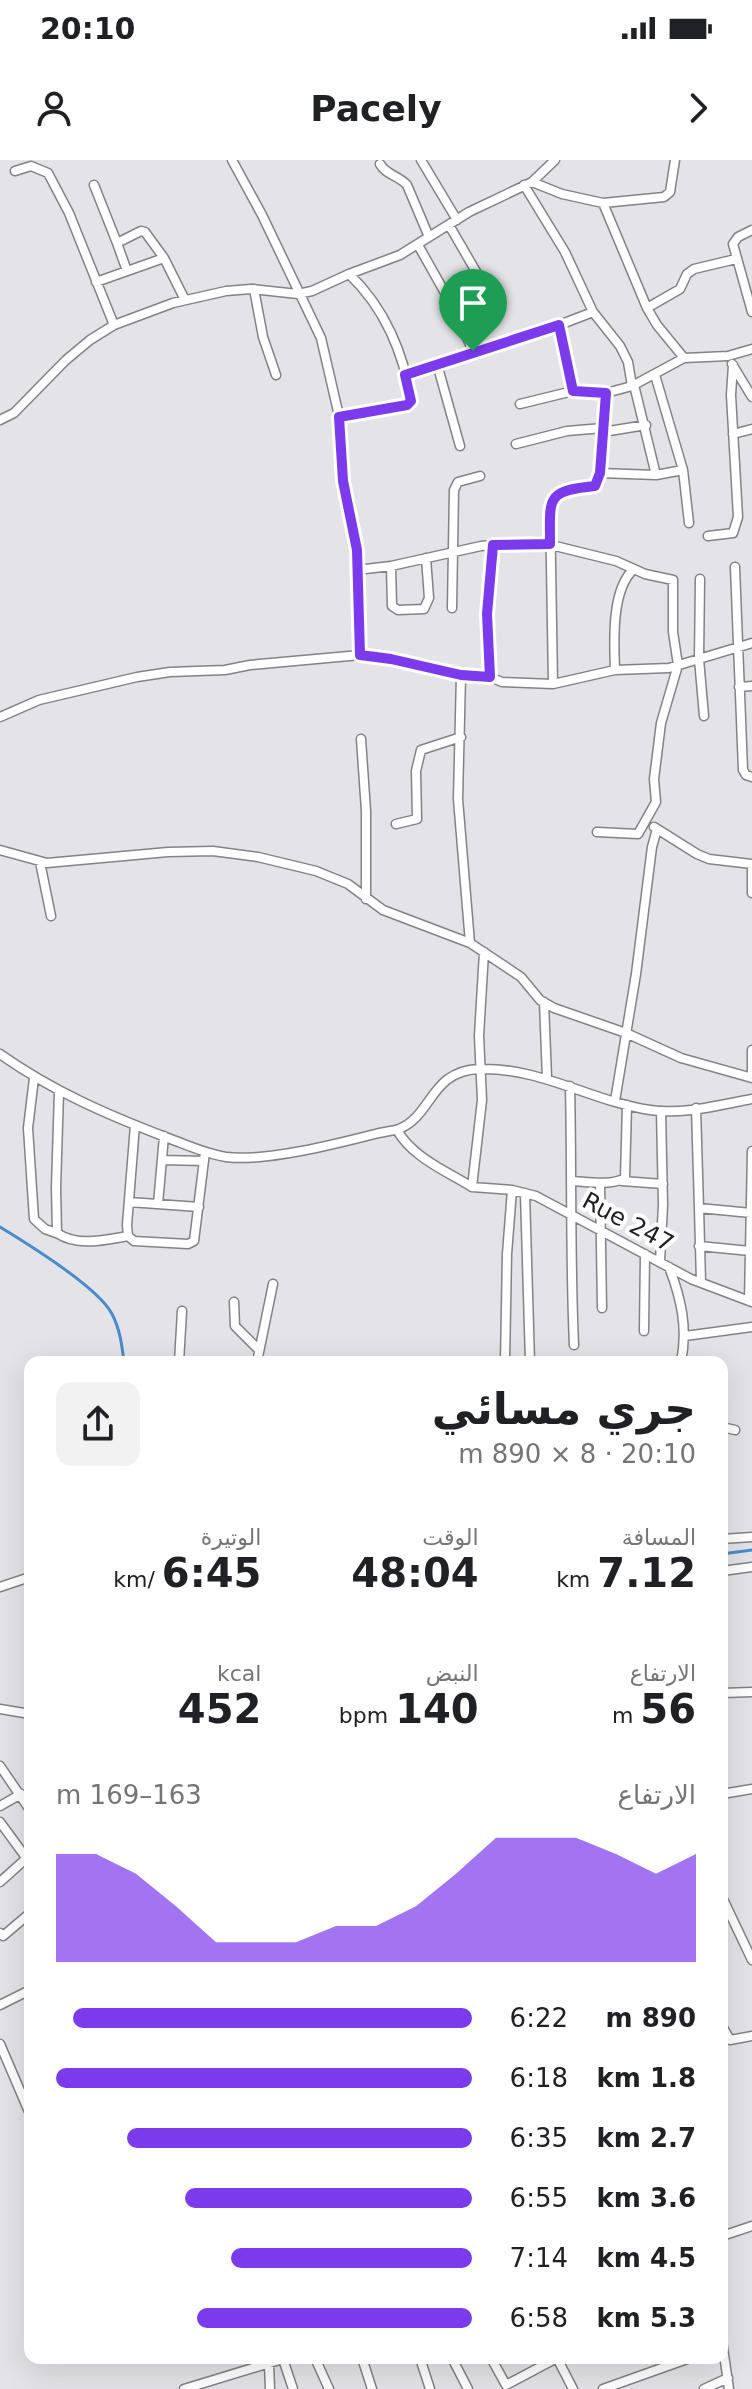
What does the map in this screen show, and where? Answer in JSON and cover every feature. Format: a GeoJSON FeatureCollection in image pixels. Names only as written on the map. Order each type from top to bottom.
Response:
{"type":"FeatureCollection","features":[{"type":"Feature","properties":{"kind":"street"},"geometry":{"type":"LineString","coordinates":[[232,160],[318,328],[339,417],[343,481],[357,550],[360,655]]}},
{"type":"Feature","properties":{"kind":"street"},"geometry":{"type":"LineString","coordinates":[[421,160],[489,294],[456,313]]}},
{"type":"Feature","properties":{"kind":"street"},"geometry":{"type":"LineString","coordinates":[[0,420],[14,413],[90,340],[114,325],[185,300],[226,291],[254,289],[298,294],[312,291],[400,255],[453,222],[528,183],[555,160]]}},
{"type":"Feature","properties":{"kind":"street"},"geometry":{"type":"LineString","coordinates":[[528,183],[603,203],[664,197],[670,192],[677,160]]}},
{"type":"Feature","properties":{"kind":"street"},"geometry":{"type":"LineString","coordinates":[[380,164],[385,172],[407,185],[429,237]]}},
{"type":"Feature","properties":{"kind":"street"},"geometry":{"type":"LineString","coordinates":[[15,171],[31,166],[48,173],[69,213],[114,325]]}},
{"type":"Feature","properties":{"kind":"street"},"geometry":{"type":"LineString","coordinates":[[528,183],[593,312],[620,346],[628,362],[656,475]]}},
{"type":"Feature","properties":{"kind":"street"},"geometry":{"type":"LineString","coordinates":[[94,185],[127,271]]}},
{"type":"Feature","properties":{"kind":"street"},"geometry":{"type":"LineString","coordinates":[[603,203],[647,308],[684,358]]}},
{"type":"Feature","properties":{"kind":"street"},"geometry":{"type":"LineString","coordinates":[[752,230],[734,240],[736,259],[752,312]]}},
{"type":"Feature","properties":{"kind":"street"},"geometry":{"type":"LineString","coordinates":[[117,243],[145,232],[164,258],[185,300]]}},
{"type":"Feature","properties":{"kind":"street"},"geometry":{"type":"LineString","coordinates":[[415,246],[456,313],[473,351]]}},
{"type":"Feature","properties":{"kind":"street"},"geometry":{"type":"LineString","coordinates":[[96,282],[164,258]]}},
{"type":"Feature","properties":{"kind":"street"},"geometry":{"type":"LineString","coordinates":[[647,308],[680,289],[687,274],[694,269],[736,259]]}},
{"type":"Feature","properties":{"kind":"street"},"geometry":{"type":"LineString","coordinates":[[339,417],[409,404],[410,397],[390,326],[370,294],[349,274]]}},
{"type":"Feature","properties":{"kind":"street"},"geometry":{"type":"LineString","coordinates":[[254,289],[259,322],[276,375]]}},
{"type":"Feature","properties":{"kind":"street"},"geometry":{"type":"LineString","coordinates":[[405,375],[593,312]]}},
{"type":"Feature","properties":{"kind":"street"},"geometry":{"type":"LineString","coordinates":[[559,325],[573,391]]}},
{"type":"Feature","properties":{"kind":"street"},"geometry":{"type":"LineString","coordinates":[[520,404],[573,391],[606,393],[633,386],[684,358],[731,360],[752,349]]}},
{"type":"Feature","properties":{"kind":"street"},"geometry":{"type":"LineString","coordinates":[[731,360],[752,397]]}},
{"type":"Feature","properties":{"kind":"street"},"geometry":{"type":"LineString","coordinates":[[708,536],[733,533],[736,526],[731,360]]}},
{"type":"Feature","properties":{"kind":"street"},"geometry":{"type":"LineString","coordinates":[[437,364],[460,446]]}},
{"type":"Feature","properties":{"kind":"street"},"geometry":{"type":"LineString","coordinates":[[655,375],[683,470],[689,523]]}},
{"type":"Feature","properties":{"kind":"street"},"geometry":{"type":"LineString","coordinates":[[553,684],[550,505],[553,499],[575,487],[595,486],[600,473],[606,393]]}},
{"type":"Feature","properties":{"kind":"street"},"geometry":{"type":"LineString","coordinates":[[516,444],[567,431],[646,425]]}},
{"type":"Feature","properties":{"kind":"street"},"geometry":{"type":"LineString","coordinates":[[733,434],[752,429]]}},
{"type":"Feature","properties":{"kind":"street"},"geometry":{"type":"LineString","coordinates":[[600,473],[656,475],[683,470]]}},
{"type":"Feature","properties":{"kind":"street"},"geometry":{"type":"LineString","coordinates":[[452,608],[454,490],[458,482],[480,476]]}},
{"type":"Feature","properties":{"kind":"street"},"geometry":{"type":"LineString","coordinates":[[357,570],[493,545],[550,544],[616,561],[674,581],[673,632],[678,665],[661,723],[654,779],[656,802],[638,834],[597,832]]}},
{"type":"Feature","properties":{"kind":"street"},"geometry":{"type":"LineString","coordinates":[[490,677],[487,614],[493,545]]}},
{"type":"Feature","properties":{"kind":"street"},"geometry":{"type":"LineString","coordinates":[[391,566],[392,606],[398,610],[424,609],[429,598],[426,558]]}},
{"type":"Feature","properties":{"kind":"street"},"geometry":{"type":"LineString","coordinates":[[735,567],[739,687],[747,732],[743,770],[752,777]]}},
{"type":"Feature","properties":{"kind":"street"},"geometry":{"type":"LineString","coordinates":[[615,670],[616,609],[627,576],[634,569]]}},
{"type":"Feature","properties":{"kind":"street"},"geometry":{"type":"LineString","coordinates":[[700,579],[699,659],[704,716]]}},
{"type":"Feature","properties":{"kind":"street"},"geometry":{"type":"LineString","coordinates":[[0,717],[39,700],[137,677],[250,665],[360,655],[461,675],[490,677],[502,682],[553,684],[615,670],[650,670],[678,665],[752,643]]}},
{"type":"Feature","properties":{"kind":"street"},"geometry":{"type":"LineString","coordinates":[[461,675],[458,799],[470,943]]}},
{"type":"Feature","properties":{"kind":"street"},"geometry":{"type":"LineString","coordinates":[[739,687],[752,686]]}},
{"type":"Feature","properties":{"kind":"street"},"geometry":{"type":"LineString","coordinates":[[396,824],[410,822],[418,815],[416,771],[421,750],[461,737]]}},
{"type":"Feature","properties":{"kind":"street"},"geometry":{"type":"LineString","coordinates":[[361,739],[366,811],[366,899]]}},
{"type":"Feature","properties":{"kind":"street"},"geometry":{"type":"LineString","coordinates":[[647,821],[709,859],[752,864],[752,893]]}},
{"type":"Feature","properties":{"kind":"street"},"geometry":{"type":"LineString","coordinates":[[615,1101],[657,829]]}},
{"type":"Feature","properties":{"kind":"street"},"geometry":{"type":"LineString","coordinates":[[0,850],[40,862],[189,850],[213,851],[258,857],[316,871],[348,884],[392,914],[470,943],[521,977],[544,1002],[560,1011],[626,1033],[681,1058],[752,1078],[752,1050]]}},
{"type":"Feature","properties":{"kind":"street"},"geometry":{"type":"LineString","coordinates":[[40,862],[51,916]]}},
{"type":"Feature","properties":{"kind":"street"},"geometry":{"type":"LineString","coordinates":[[397,1130],[412,1149],[472,1187],[481,1114],[479,1036],[484,952]]}},
{"type":"Feature","properties":{"kind":"street"},"geometry":{"type":"LineString","coordinates":[[544,1002],[547,1078]]}},
{"type":"Feature","properties":{"kind":"street"},"geometry":{"type":"LineString","coordinates":[[0,1054],[59,1092],[204,1156]]}},
{"type":"Feature","properties":{"kind":"street"},"geometry":{"type":"LineString","coordinates":[[162,1160],[257,1156],[338,1145],[397,1130],[412,1120],[436,1089],[449,1078],[458,1072],[482,1069],[547,1078],[627,1105],[661,1111],[752,1099]]}},
{"type":"Feature","properties":{"kind":"street"},"geometry":{"type":"LineString","coordinates":[[34,1078],[28,1128],[34,1219],[45,1229],[79,1241],[128,1236],[139,1242],[192,1244],[196,1237],[204,1156]]}},
{"type":"Feature","properties":{"kind":"street"},"geometry":{"type":"LineString","coordinates":[[570,1086],[574,1345]]}},
{"type":"Feature","properties":{"kind":"street"},"geometry":{"type":"LineString","coordinates":[[59,1092],[56,1219],[57,1233],[60,1235]]}},
{"type":"Feature","properties":{"kind":"street"},"geometry":{"type":"LineString","coordinates":[[622,1181],[627,1174],[627,1105]]}},
{"type":"Feature","properties":{"kind":"street"},"geometry":{"type":"LineString","coordinates":[[696,1108],[701,1282]]}},
{"type":"Feature","properties":{"kind":"street"},"geometry":{"type":"LineString","coordinates":[[661,1111],[664,1264],[680,1301],[685,1336],[682,1356]]}},
{"type":"Feature","properties":{"kind":"street"},"geometry":{"type":"LineString","coordinates":[[128,1236],[135,1125]]}},
{"type":"Feature","properties":{"kind":"street"},"geometry":{"type":"LineString","coordinates":[[158,1204],[164,1136]]}},
{"type":"Feature","properties":{"kind":"street"},"geometry":{"type":"LineString","coordinates":[[751,1302],[752,1151]]}},
{"type":"Feature","properties":{"kind":"street"},"geometry":{"type":"LineString","coordinates":[[572,1181],[663,1184]]}},
{"type":"Feature","properties":{"kind":"street"},"geometry":{"type":"LineString","coordinates":[[600,1183],[602,1308]]}},
{"type":"Feature","properties":{"kind":"street","name":"Rue 247"},"geometry":{"type":"LineString","coordinates":[[472,1187],[525,1193],[572,1214],[599,1231],[701,1282],[751,1302]]}},
{"type":"Feature","properties":{"kind":"street"},"geometry":{"type":"LineString","coordinates":[[505,1356],[512,1190]]}},
{"type":"Feature","properties":{"kind":"street"},"geometry":{"type":"LineString","coordinates":[[525,1193],[530,1356]]}},
{"type":"Feature","properties":{"kind":"street"},"geometry":{"type":"LineString","coordinates":[[129,1202],[199,1207]]}},
{"type":"Feature","properties":{"kind":"street"},"geometry":{"type":"LineString","coordinates":[[699,1208],[751,1213]]}},
{"type":"Feature","properties":{"kind":"street"},"geometry":{"type":"LineString","coordinates":[[699,1246],[750,1251]]}},
{"type":"Feature","properties":{"kind":"street"},"geometry":{"type":"LineString","coordinates":[[644,1331],[645,1254]]}},
{"type":"Feature","properties":{"kind":"street"},"geometry":{"type":"LineString","coordinates":[[258,1356],[273,1284]]}},
{"type":"Feature","properties":{"kind":"street"},"geometry":{"type":"LineString","coordinates":[[234,1302],[235,1326],[259,1350]]}},
{"type":"Feature","properties":{"kind":"street"},"geometry":{"type":"LineString","coordinates":[[179,1356],[182,1311]]}},
{"type":"Feature","properties":{"kind":"street"},"geometry":{"type":"LineString","coordinates":[[685,1336],[752,1327]]}},
{"type":"Feature","properties":{"kind":"street"},"geometry":{"type":"LineString","coordinates":[[728,1428],[735,1430]]}},
{"type":"Feature","properties":{"kind":"street"},"geometry":{"type":"LineString","coordinates":[[728,1539],[752,1537]]}},
{"type":"Feature","properties":{"kind":"street"},"geometry":{"type":"LineString","coordinates":[[728,1570],[752,1567]]}},
{"type":"Feature","properties":{"kind":"street"},"geometry":{"type":"LineString","coordinates":[[0,1587],[24,1579]]}},
{"type":"Feature","properties":{"kind":"street"},"geometry":{"type":"LineString","coordinates":[[728,1693],[752,1692]]}},
{"type":"Feature","properties":{"kind":"street"},"geometry":{"type":"LineString","coordinates":[[0,1709],[24,1713]]}},
{"type":"Feature","properties":{"kind":"street"},"geometry":{"type":"LineString","coordinates":[[0,1766],[24,1799]]}},
{"type":"Feature","properties":{"kind":"street"},"geometry":{"type":"LineString","coordinates":[[728,1793],[752,1789]]}},
{"type":"Feature","properties":{"kind":"street"},"geometry":{"type":"LineString","coordinates":[[0,1806],[21,1794]]}},
{"type":"Feature","properties":{"kind":"street"},"geometry":{"type":"LineString","coordinates":[[0,1822],[24,1853]]}},
{"type":"Feature","properties":{"kind":"street"},"geometry":{"type":"LineString","coordinates":[[0,1882],[24,1863]]}},
{"type":"Feature","properties":{"kind":"street"},"geometry":{"type":"LineString","coordinates":[[728,1910],[752,1960]]}},
{"type":"Feature","properties":{"kind":"street"},"geometry":{"type":"LineString","coordinates":[[0,1933],[3,1936],[8,1934],[24,1919]]}},
{"type":"Feature","properties":{"kind":"street"},"geometry":{"type":"LineString","coordinates":[[0,2005],[24,1993]]}},
{"type":"Feature","properties":{"kind":"street"},"geometry":{"type":"LineString","coordinates":[[728,2036],[730,2040],[752,2036]]}},
{"type":"Feature","properties":{"kind":"street"},"geometry":{"type":"LineString","coordinates":[[0,2044],[24,2100]]}},
{"type":"Feature","properties":{"kind":"street"},"geometry":{"type":"LineString","coordinates":[[728,2234],[752,2226]]}},
{"type":"Feature","properties":{"kind":"street"},"geometry":{"type":"LineString","coordinates":[[184,2389],[269,2364],[270,2389]]}},
{"type":"Feature","properties":{"kind":"street"},"geometry":{"type":"LineString","coordinates":[[284,2364],[293,2389]]}},
{"type":"Feature","properties":{"kind":"street"},"geometry":{"type":"LineString","coordinates":[[318,2364],[329,2389]]}},
{"type":"Feature","properties":{"kind":"street"},"geometry":{"type":"LineString","coordinates":[[364,2364],[372,2389]]}},
{"type":"Feature","properties":{"kind":"street"},"geometry":{"type":"LineString","coordinates":[[422,2364],[430,2389]]}},
{"type":"Feature","properties":{"kind":"street"},"geometry":{"type":"LineString","coordinates":[[455,2364],[468,2389]]}},
{"type":"Feature","properties":{"kind":"street"},"geometry":{"type":"LineString","coordinates":[[493,2364],[501,2387],[545,2364]]}},
{"type":"Feature","properties":{"kind":"street"},"geometry":{"type":"LineString","coordinates":[[560,2364],[573,2389]]}},
{"type":"Feature","properties":{"kind":"street"},"geometry":{"type":"LineString","coordinates":[[603,2389],[664,2364]]}},
{"type":"Feature","properties":{"kind":"street"},"geometry":{"type":"LineString","coordinates":[[726,2364],[729,2389]]}},
{"type":"Feature","properties":{"kind":"street"},"geometry":{"type":"LineString","coordinates":[[704,2389],[728,2378]]}},
{"type":"Feature","properties":{"kind":"waterway"},"geometry":{"type":"LineString","coordinates":[[0,1227],[93,1291],[112,1314],[123,1356]]}},
{"type":"Feature","properties":{"kind":"waterway"},"geometry":{"type":"LineString","coordinates":[[728,1553],[752,1550]]}},
{"type":"Feature","properties":{"kind":"route"},"geometry":{"type":"LineString","coordinates":[[559,325],[573,391],[606,393],[600,473],[595,486],[575,487],[553,499],[550,505],[550,544],[493,545],[487,614],[490,677],[461,675],[360,655],[357,550],[343,481],[339,417],[409,404],[405,375],[473,351],[559,325]]}}]}
